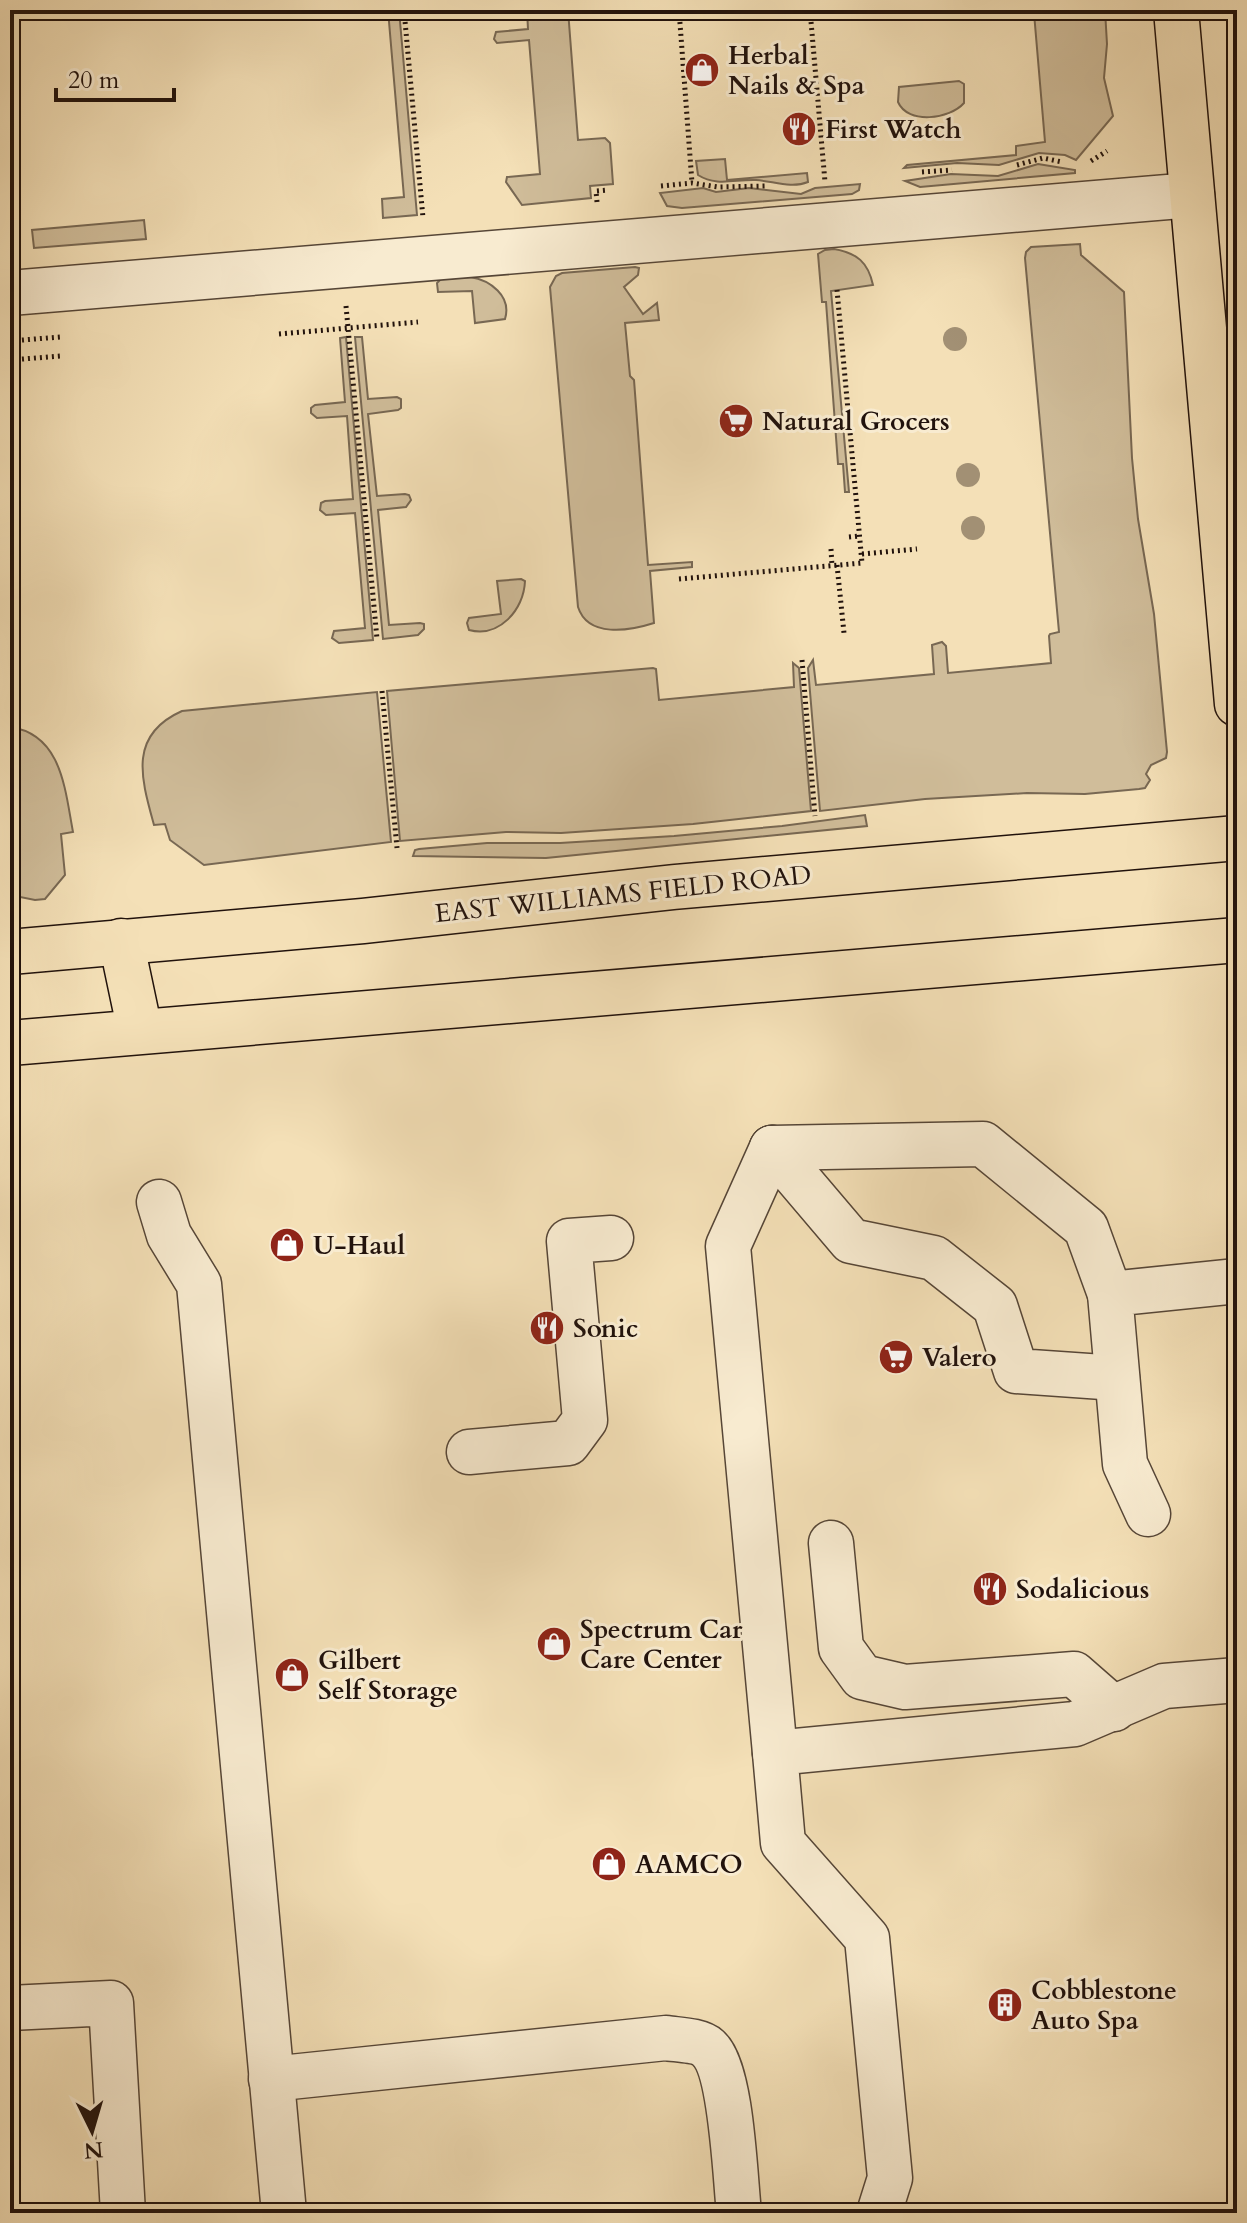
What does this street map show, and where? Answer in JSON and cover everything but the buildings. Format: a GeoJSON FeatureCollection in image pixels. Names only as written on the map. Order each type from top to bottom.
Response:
{"type":"FeatureCollection","features":[{"type":"Feature","properties":{"kind":"main road"},"geometry":{"type":"LineString","coordinates":[[1176,10],[1237,704]]}},
{"type":"Feature","properties":{"kind":"main road","name":"EAST WILLIAMS FIELD ROAD"},"geometry":{"type":"LineString","coordinates":[[10,952],[363,921],[689,886],[1237,838]]}},
{"type":"Feature","properties":{"kind":"main road"},"geometry":{"type":"LineString","coordinates":[[10,1043],[1237,940]]}},
{"type":"Feature","properties":{"kind":"main road"},"geometry":{"type":"LineString","coordinates":[[121,941],[140,1031]]}},
{"type":"Feature","properties":{"kind":"street"},"geometry":{"type":"LineString","coordinates":[[10,293],[1192,195]]}},
{"type":"Feature","properties":{"kind":"street"},"geometry":{"type":"LineString","coordinates":[[772,1148],[983,1144],[1086,1228],[1110,1294],[1125,1464],[1148,1514]]}},
{"type":"Feature","properties":{"kind":"street"},"geometry":{"type":"LineString","coordinates":[[772,1148],[851,1241],[934,1258],[995,1306],[1016,1371],[1117,1378]]}},
{"type":"Feature","properties":{"kind":"street"},"geometry":{"type":"LineString","coordinates":[[772,1148],[728,1246],[783,1843],[867,1938],[890,2178],[879,2213]]}},
{"type":"Feature","properties":{"kind":"street"},"geometry":{"type":"LineString","coordinates":[[159,1202],[169,1235],[199,1284],[284,2213]]}},
{"type":"Feature","properties":{"kind":"street"},"geometry":{"type":"LineString","coordinates":[[469,1452],[568,1443],[585,1420],[569,1241],[611,1238]]}},
{"type":"Feature","properties":{"kind":"street"},"geometry":{"type":"LineString","coordinates":[[1110,1294],[1237,1281]]}},
{"type":"Feature","properties":{"kind":"street"},"geometry":{"type":"LineString","coordinates":[[831,1543],[841,1648],[862,1677],[905,1687],[1074,1674],[1114,1709]]}},
{"type":"Feature","properties":{"kind":"street"},"geometry":{"type":"LineString","coordinates":[[775,1753],[1075,1724],[1164,1686],[1237,1680]]}},
{"type":"Feature","properties":{"kind":"street"},"geometry":{"type":"LineString","coordinates":[[10,2008],[111,2003],[123,2213]]}},
{"type":"Feature","properties":{"kind":"street"},"geometry":{"type":"LineString","coordinates":[[271,2079],[666,2038],[705,2045],[718,2059],[725,2083],[739,2213]]}},
{"type":"Feature","properties":{"kind":"path"},"geometry":{"type":"LineString","coordinates":[[404,10],[423,219]]}},
{"type":"Feature","properties":{"kind":"path"},"geometry":{"type":"LineString","coordinates":[[679,10],[692,183]]}},
{"type":"Feature","properties":{"kind":"path"},"geometry":{"type":"LineString","coordinates":[[810,10],[825,182]]}},
{"type":"Feature","properties":{"kind":"path"},"geometry":{"type":"LineString","coordinates":[[814,182],[836,181]]}},
{"type":"Feature","properties":{"kind":"path"},"geometry":{"type":"LineString","coordinates":[[661,186],[692,183],[718,187],[771,186]]}},
{"type":"Feature","properties":{"kind":"path"},"geometry":{"type":"LineString","coordinates":[[679,579],[862,563],[837,290]]}},
{"type":"Feature","properties":{"kind":"path"},"geometry":{"type":"LineString","coordinates":[[345,293],[377,639]]}},
{"type":"Feature","properties":{"kind":"path"},"geometry":{"type":"LineString","coordinates":[[279,334],[418,322]]}},
{"type":"Feature","properties":{"kind":"path"},"geometry":{"type":"LineString","coordinates":[[10,341],[60,337]]}},
{"type":"Feature","properties":{"kind":"path"},"geometry":{"type":"LineString","coordinates":[[10,360],[61,356]]}},
{"type":"Feature","properties":{"kind":"path"},"geometry":{"type":"LineString","coordinates":[[849,537],[859,536]]}},
{"type":"Feature","properties":{"kind":"path"},"geometry":{"type":"LineString","coordinates":[[831,549],[844,633]]}},
{"type":"Feature","properties":{"kind":"path"},"geometry":{"type":"LineString","coordinates":[[861,554],[917,549]]}},
{"type":"Feature","properties":{"kind":"path"},"geometry":{"type":"LineString","coordinates":[[802,660],[815,816]]}},
{"type":"Feature","properties":{"kind":"path"},"geometry":{"type":"LineString","coordinates":[[382,691],[397,848]]}},
{"type":"Feature","properties":{"kind":"shaded area"},"geometry":{"type":"Polygon","coordinates":[[[388,10],[399,10],[417,215],[383,218],[382,199],[404,197],[388,10]]]}},
{"type":"Feature","properties":{"kind":"shaded area"},"geometry":{"type":"Polygon","coordinates":[[[527,10],[568,10],[578,140],[605,138],[610,143],[613,184],[590,186],[591,198],[522,205],[506,182],[507,177],[540,174],[529,40],[497,43],[494,39],[496,32],[528,29],[527,10]]]}},
{"type":"Feature","properties":{"kind":"shaded area"},"geometry":{"type":"Polygon","coordinates":[[[1004,10],[1105,10],[1107,44],[1104,78],[1113,116],[1076,160],[1065,155],[1039,153],[999,165],[957,163],[904,168],[907,165],[1016,155],[1016,146],[1045,142],[1034,13],[1008,14],[1004,10]]]}},
{"type":"Feature","properties":{"kind":"shaded area"},"geometry":{"type":"Polygon","coordinates":[[[959,81],[964,84],[964,103],[949,113],[920,117],[903,109],[898,102],[899,87],[959,81]]]}},
{"type":"Feature","properties":{"kind":"shaded area"},"geometry":{"type":"Polygon","coordinates":[[[725,159],[727,180],[807,173],[808,182],[795,185],[756,180],[719,182],[698,175],[696,161],[725,159]]]}},
{"type":"Feature","properties":{"kind":"shaded area"},"geometry":{"type":"Polygon","coordinates":[[[1038,164],[1075,170],[1075,173],[920,187],[905,181],[951,174],[998,176],[1038,164]]]}},
{"type":"Feature","properties":{"kind":"shaded area"},"geometry":{"type":"Polygon","coordinates":[[[860,184],[859,190],[852,194],[682,208],[667,206],[660,193],[703,188],[716,192],[749,188],[801,194],[815,188],[860,184]]]}},
{"type":"Feature","properties":{"kind":"shaded area"},"geometry":{"type":"Polygon","coordinates":[[[144,220],[146,239],[34,248],[32,230],[144,220]]]}},
{"type":"Feature","properties":{"kind":"shaded area"},"geometry":{"type":"Polygon","coordinates":[[[1080,244],[1081,255],[1124,292],[1132,458],[1138,519],[1154,614],[1166,758],[1151,765],[1146,774],[1150,780],[1145,788],[1139,789],[1085,794],[1027,793],[925,799],[820,811],[808,668],[813,660],[816,685],[934,674],[932,645],[942,642],[946,646],[948,673],[1051,663],[1049,636],[1059,632],[1025,258],[1031,247],[1080,244]]]}},
{"type":"Feature","properties":{"kind":"shaded area"},"geometry":{"type":"Polygon","coordinates":[[[834,249],[860,260],[868,270],[873,285],[831,291],[849,492],[845,492],[843,464],[838,464],[826,302],[822,302],[818,254],[834,249]]]}},
{"type":"Feature","properties":{"kind":"shaded area"},"geometry":{"type":"Polygon","coordinates":[[[639,268],[638,275],[624,287],[643,314],[657,303],[659,320],[625,323],[630,376],[634,380],[648,565],[692,562],[692,567],[650,571],[654,623],[610,630],[591,624],[578,607],[550,287],[556,276],[562,273],[639,268]]]}},
{"type":"Feature","properties":{"kind":"shaded area"},"geometry":{"type":"Polygon","coordinates":[[[470,277],[498,290],[505,303],[505,319],[475,323],[472,291],[438,292],[437,283],[441,279],[470,277]]]}},
{"type":"Feature","properties":{"kind":"shaded area"},"geometry":{"type":"Polygon","coordinates":[[[346,337],[373,640],[339,643],[332,638],[334,631],[365,628],[355,513],[326,515],[320,510],[321,503],[325,501],[353,499],[347,416],[317,418],[311,413],[311,408],[345,402],[340,338],[346,337]]]}},
{"type":"Feature","properties":{"kind":"shaded area"},"geometry":{"type":"Polygon","coordinates":[[[355,337],[362,337],[368,399],[401,399],[398,410],[368,414],[377,496],[405,494],[411,500],[406,507],[378,510],[389,625],[424,624],[418,635],[383,639],[355,337]]]}},
{"type":"Feature","properties":{"kind":"shaded area"},"geometry":{"type":"Polygon","coordinates":[[[497,581],[525,581],[524,592],[508,619],[490,630],[469,630],[469,618],[501,614],[497,581]]]}},
{"type":"Feature","properties":{"kind":"shaded area"},"geometry":{"type":"Polygon","coordinates":[[[793,663],[799,668],[811,811],[693,824],[561,833],[506,832],[400,841],[387,691],[653,668],[656,669],[659,700],[794,687],[793,663]]]}},
{"type":"Feature","properties":{"kind":"shaded area"},"geometry":{"type":"Polygon","coordinates":[[[377,692],[391,842],[204,865],[170,840],[165,824],[154,825],[145,791],[143,759],[153,732],[165,721],[182,711],[377,692]]]}},
{"type":"Feature","properties":{"kind":"shaded area"},"geometry":{"type":"Polygon","coordinates":[[[10,727],[41,740],[51,752],[67,799],[73,832],[61,834],[65,875],[45,899],[10,895],[10,727]]]}},
{"type":"Feature","properties":{"kind":"shaded area"},"geometry":{"type":"Polygon","coordinates":[[[865,815],[867,826],[546,858],[413,856],[419,849],[487,843],[560,843],[674,836],[865,815]]]}},
{"type":"Feature","properties":{"kind":"place","name":"Herbal Nails & Spa"},"geometry":{"type":"Point","coordinates":[702,70]}},
{"type":"Feature","properties":{"kind":"place","name":"First Watch"},"geometry":{"type":"Point","coordinates":[799,129]}},
{"type":"Feature","properties":{"kind":"place","name":"Natural Grocers"},"geometry":{"type":"Point","coordinates":[736,421]}},
{"type":"Feature","properties":{"kind":"place","name":"U-Haul"},"geometry":{"type":"Point","coordinates":[287,1245]}},
{"type":"Feature","properties":{"kind":"place","name":"Sonic"},"geometry":{"type":"Point","coordinates":[547,1328]}},
{"type":"Feature","properties":{"kind":"place","name":"Valero"},"geometry":{"type":"Point","coordinates":[896,1357]}},
{"type":"Feature","properties":{"kind":"place","name":"Sodalicious"},"geometry":{"type":"Point","coordinates":[990,1589]}},
{"type":"Feature","properties":{"kind":"place","name":"Spectrum Car Care Center"},"geometry":{"type":"Point","coordinates":[554,1644]}},
{"type":"Feature","properties":{"kind":"place","name":"Gilbert Self Storage"},"geometry":{"type":"Point","coordinates":[292,1675]}},
{"type":"Feature","properties":{"kind":"place","name":"AAMCO"},"geometry":{"type":"Point","coordinates":[609,1864]}},
{"type":"Feature","properties":{"kind":"place","name":"Cobblestone Auto Spa"},"geometry":{"type":"Point","coordinates":[1005,2005]}}]}
